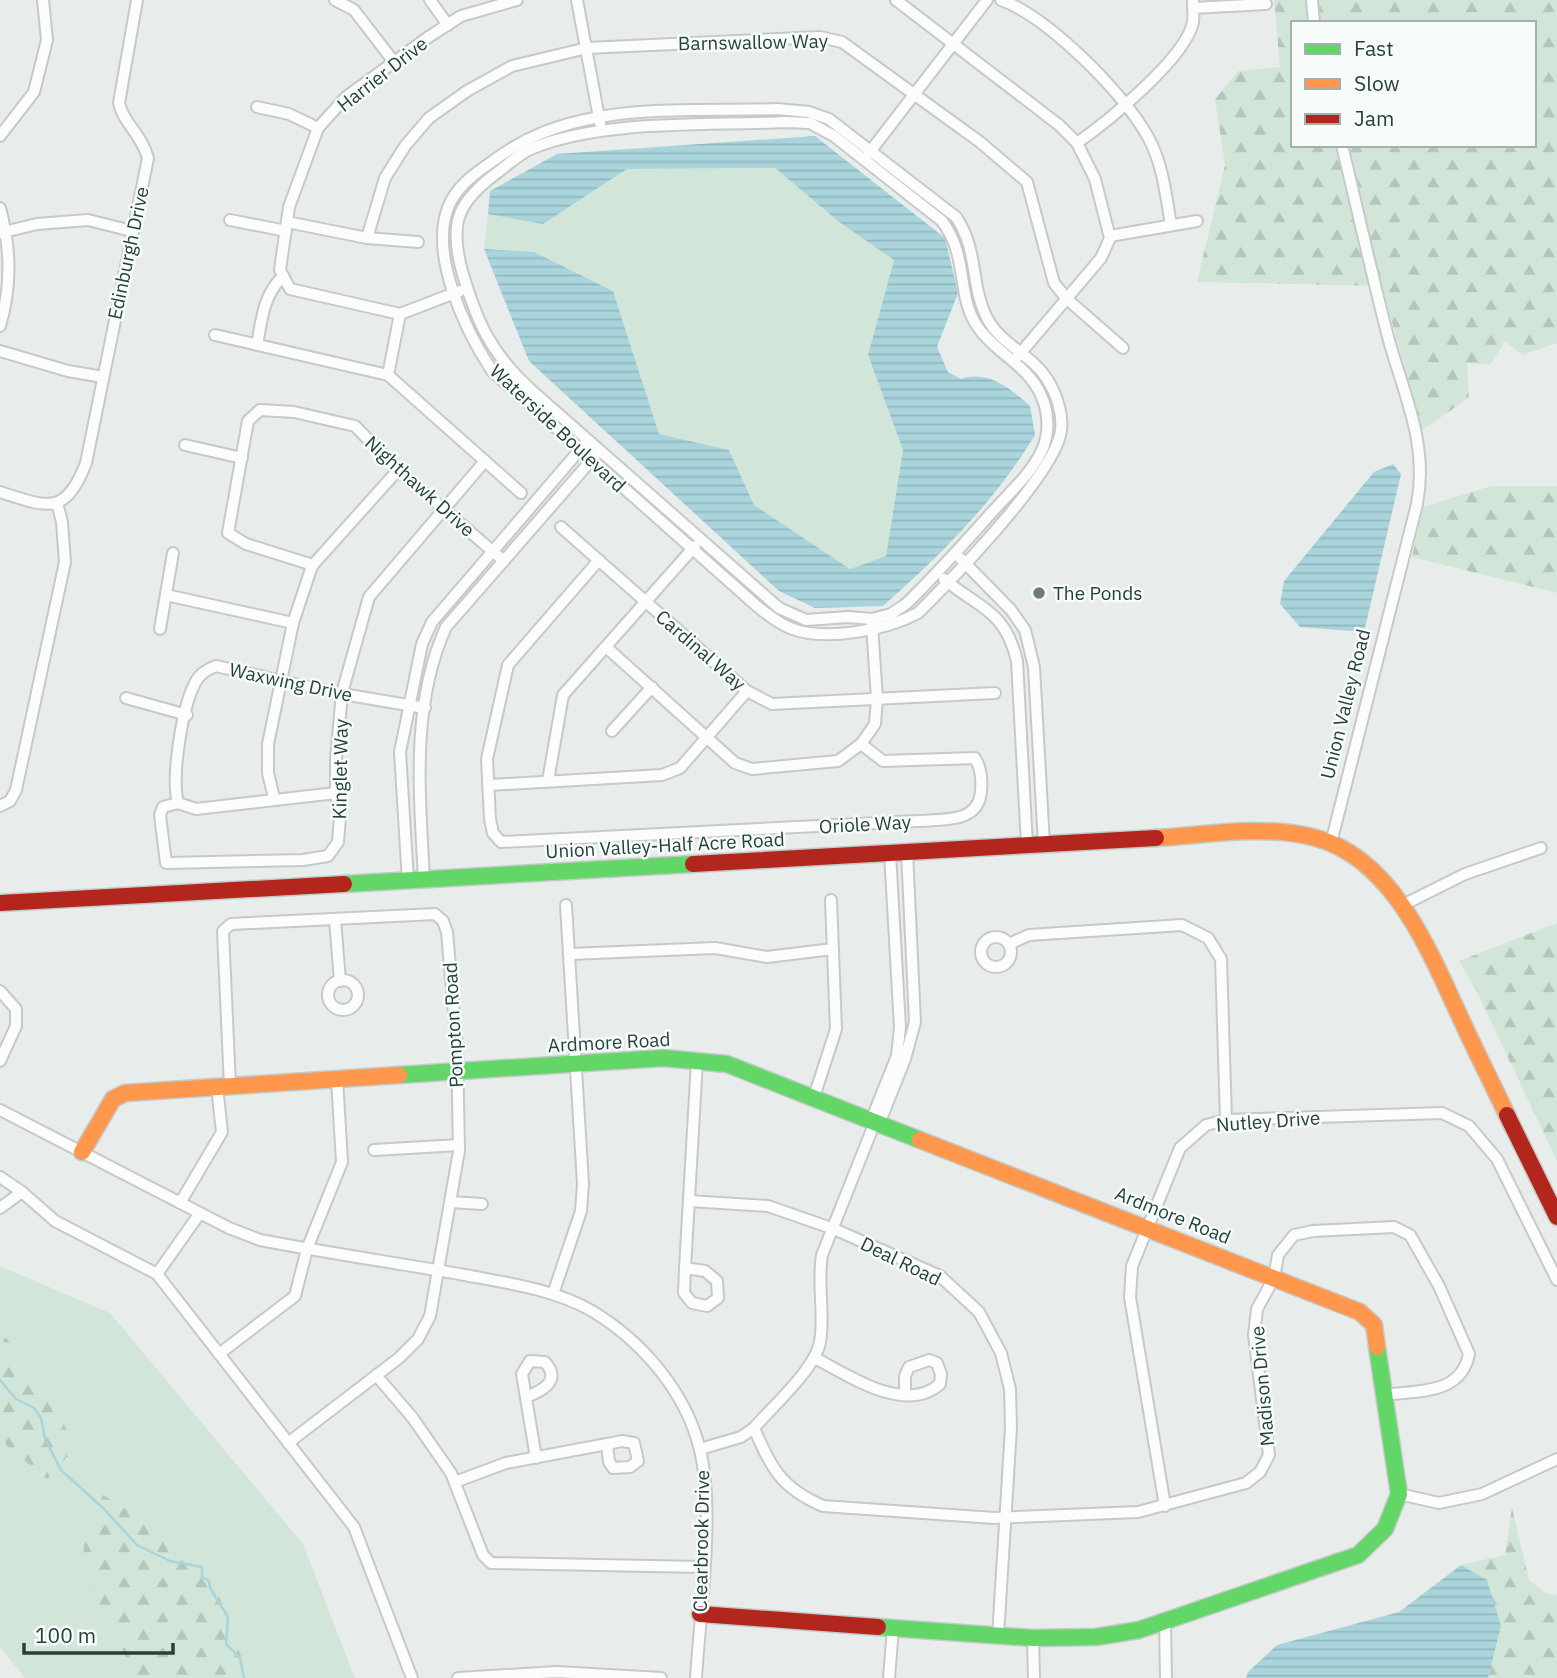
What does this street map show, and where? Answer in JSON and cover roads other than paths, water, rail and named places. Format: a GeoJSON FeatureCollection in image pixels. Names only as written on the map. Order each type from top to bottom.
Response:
{"type":"FeatureCollection","features":[{"type":"Feature","properties":{"kind":"street"},"geometry":{"type":"LineString","coordinates":[[0,136],[34,92],[47,40],[43,0]]}},
{"type":"Feature","properties":{"kind":"street","name":"Edinburgh Drive"},"geometry":{"type":"LineString","coordinates":[[57,503],[76,487],[86,463],[148,158],[142,139],[121,114],[119,90],[137,0]]}},
{"type":"Feature","properties":{"kind":"street"},"geometry":{"type":"LineString","coordinates":[[339,0],[355,10],[394,62]]}},
{"type":"Feature","properties":{"kind":"street"},"geometry":{"type":"LineString","coordinates":[[429,0],[448,25]]}},
{"type":"Feature","properties":{"kind":"street","name":"Harrier Drive"},"geometry":{"type":"LineString","coordinates":[[283,276],[280,270],[286,227],[297,182],[318,128],[346,97],[461,16],[515,0]]}},
{"type":"Feature","properties":{"kind":"street"},"geometry":{"type":"LineString","coordinates":[[577,0],[601,130]]}},
{"type":"Feature","properties":{"kind":"street"},"geometry":{"type":"LineString","coordinates":[[863,161],[987,0]]}},
{"type":"Feature","properties":{"kind":"street"},"geometry":{"type":"LineString","coordinates":[[1001,0],[1018,6],[1101,74],[1125,105],[1149,137],[1162,171],[1171,225]]}},
{"type":"Feature","properties":{"kind":"street"},"geometry":{"type":"LineString","coordinates":[[1312,0],[1314,21]]}},
{"type":"Feature","properties":{"kind":"street"},"geometry":{"type":"LineString","coordinates":[[900,1],[1077,143],[1095,178],[1110,236],[1101,258],[1015,361]]}},
{"type":"Feature","properties":{"kind":"street"},"geometry":{"type":"LineString","coordinates":[[1077,143],[1125,105],[1185,39],[1193,23],[1193,4],[1266,4]]}},
{"type":"Feature","properties":{"kind":"street","name":"Barnswallow Way"},"geometry":{"type":"LineString","coordinates":[[367,238],[385,178],[405,146],[429,118],[467,91],[512,66],[587,48],[820,37],[842,42],[980,142],[1027,182],[1054,283],[1067,299],[1123,348]]}},
{"type":"Feature","properties":{"kind":"street"},"geometry":{"type":"LineString","coordinates":[[257,107],[289,114],[318,128]]}},
{"type":"Feature","properties":{"kind":"street","name":"Waterside Boulevard"},"geometry":{"type":"LineString","coordinates":[[777,109],[809,112],[829,119],[872,150],[956,217],[968,234],[987,319],[1002,337],[1022,351],[1047,378],[1059,404],[1061,429],[1049,464],[918,613],[898,624],[811,633],[784,625],[758,607],[492,371],[481,353],[455,293],[444,259],[442,239],[451,202],[462,185],[514,145],[538,132],[599,117],[777,109]]}},
{"type":"Feature","properties":{"kind":"street","name":"Waterside Boulevard"},"geometry":{"type":"LineString","coordinates":[[810,123],[834,136],[942,220],[953,235],[960,254],[967,298],[975,323],[989,342],[1015,361],[1041,393],[1047,412],[1042,452],[1018,483],[906,604],[872,625],[848,617],[806,620],[779,608],[502,363],[488,341],[467,289],[456,249],[455,227],[460,210],[476,188],[530,149],[601,130],[810,123]]}},
{"type":"Feature","properties":{"kind":"street","name":"Union Valley Road"},"geometry":{"type":"LineString","coordinates":[[1331,842],[1417,504],[1421,473],[1416,425],[1388,335],[1342,147]]}},
{"type":"Feature","properties":{"kind":"street"},"geometry":{"type":"LineString","coordinates":[[0,208],[10,270],[7,303],[0,326]]}},
{"type":"Feature","properties":{"kind":"street"},"geometry":{"type":"LineString","coordinates":[[3,232],[37,224],[88,220],[132,232]]}},
{"type":"Feature","properties":{"kind":"street"},"geometry":{"type":"LineString","coordinates":[[230,220],[418,242]]}},
{"type":"Feature","properties":{"kind":"street"},"geometry":{"type":"LineString","coordinates":[[1110,236],[1197,221]]}},
{"type":"Feature","properties":{"kind":"street"},"geometry":{"type":"LineString","coordinates":[[257,345],[270,289],[283,276],[290,289],[400,314],[467,289]]}},
{"type":"Feature","properties":{"kind":"street"},"geometry":{"type":"LineString","coordinates":[[388,375],[400,314]]}},
{"type":"Feature","properties":{"kind":"street"},"geometry":{"type":"LineString","coordinates":[[215,335],[388,375],[521,493]]}},
{"type":"Feature","properties":{"kind":"street"},"geometry":{"type":"LineString","coordinates":[[0,351],[68,371],[103,377]]}},
{"type":"Feature","properties":{"kind":"street","name":"Nighthawk Drive"},"geometry":{"type":"LineString","coordinates":[[313,565],[246,544],[228,533],[248,421],[260,410],[269,409],[355,426],[398,470],[504,561]]}},
{"type":"Feature","properties":{"kind":"street"},"geometry":{"type":"LineString","coordinates":[[416,880],[404,821],[400,752],[422,644],[432,622],[588,440]]}},
{"type":"Feature","properties":{"kind":"street"},"geometry":{"type":"LineString","coordinates":[[185,445],[242,458]]}},
{"type":"Feature","properties":{"kind":"street"},"geometry":{"type":"LineString","coordinates":[[416,880],[421,821],[418,751],[438,645],[446,627],[600,451]]}},
{"type":"Feature","properties":{"kind":"street","name":"Kinglet Way"},"geometry":{"type":"LineString","coordinates":[[178,803],[163,807],[160,815],[166,863],[275,861],[328,856],[338,842],[340,817],[336,793],[342,693],[369,597],[485,461]]}},
{"type":"Feature","properties":{"kind":"street"},"geometry":{"type":"LineString","coordinates":[[274,798],[268,772],[268,744],[293,623],[313,565],[398,470]]}},
{"type":"Feature","properties":{"kind":"street"},"geometry":{"type":"LineString","coordinates":[[0,492],[44,506],[57,503],[62,522],[65,562],[16,790],[10,801],[0,806]]}},
{"type":"Feature","properties":{"kind":"street","name":"Cardinal Way"},"geometry":{"type":"LineString","coordinates":[[561,527],[747,691],[772,704],[995,692]]}},
{"type":"Feature","properties":{"kind":"street"},"geometry":{"type":"LineString","coordinates":[[548,781],[564,695],[701,539]]}},
{"type":"Feature","properties":{"kind":"street"},"geometry":{"type":"LineString","coordinates":[[160,629],[173,552]]}},
{"type":"Feature","properties":{"kind":"street"},"geometry":{"type":"LineString","coordinates":[[954,554],[1011,610],[1025,630],[1034,667],[1035,845]]}},
{"type":"Feature","properties":{"kind":"street","name":"Oriole Way"},"geometry":{"type":"LineString","coordinates":[[599,560],[508,664],[487,759],[493,833],[500,842],[513,844],[966,817],[980,798],[981,782],[975,758],[883,761],[861,744]]}},
{"type":"Feature","properties":{"kind":"street"},"geometry":{"type":"LineString","coordinates":[[937,572],[978,602],[1011,636],[1017,661],[1035,845]]}},
{"type":"Feature","properties":{"kind":"street"},"geometry":{"type":"LineString","coordinates":[[166,595],[293,623]]}},
{"type":"Feature","properties":{"kind":"street"},"geometry":{"type":"LineString","coordinates":[[606,647],[735,763],[752,769],[838,761],[861,744],[876,723],[872,625]]}},
{"type":"Feature","properties":{"kind":"street","name":"Waxwing Drive"},"geometry":{"type":"LineString","coordinates":[[178,803],[174,787],[175,768],[195,682],[206,670],[216,666],[425,708]]}},
{"type":"Feature","properties":{"kind":"street"},"geometry":{"type":"LineString","coordinates":[[612,731],[652,687]]}},
{"type":"Feature","properties":{"kind":"street"},"geometry":{"type":"LineString","coordinates":[[489,785],[662,775],[680,768],[747,691]]}},
{"type":"Feature","properties":{"kind":"street"},"geometry":{"type":"LineString","coordinates":[[126,698],[187,715]]}},
{"type":"Feature","properties":{"kind":"street"},"geometry":{"type":"LineString","coordinates":[[178,803],[196,809],[336,793]]}},
{"type":"Feature","properties":{"kind":"street"},"geometry":{"type":"LineString","coordinates":[[404,821],[421,821]]}},
{"type":"Feature","properties":{"kind":"street","name":"Union Valley-Half Acre Road"},"geometry":{"type":"LineString","coordinates":[[0,903],[1255,832],[1299,833],[1331,842]]}},
{"type":"Feature","properties":{"kind":"street"},"geometry":{"type":"LineString","coordinates":[[1331,842],[1369,868],[1401,906],[1440,978],[1557,1217]]}},
{"type":"Feature","properties":{"kind":"street"},"geometry":{"type":"LineString","coordinates":[[1401,906],[1465,874],[1541,848]]}},
{"type":"Feature","properties":{"kind":"street"},"geometry":{"type":"LineString","coordinates":[[875,1122],[881,1119],[905,1059],[915,1023],[906,852]]}},
{"type":"Feature","properties":{"kind":"street"},"geometry":{"type":"LineString","coordinates":[[700,1449],[741,1437],[754,1428],[815,1357],[821,1339],[818,1278],[822,1255],[875,1122],[874,1113],[897,1056],[900,1027],[890,853]]}},
{"type":"Feature","properties":{"kind":"street"},"geometry":{"type":"LineString","coordinates":[[814,1097],[836,1029],[831,900]]}},
{"type":"Feature","properties":{"kind":"street"},"geometry":{"type":"LineString","coordinates":[[553,1294],[581,1211],[583,1184],[578,1063],[566,905]]}},
{"type":"Feature","properties":{"kind":"street","name":"Pompton Road"},"geometry":{"type":"LineString","coordinates":[[223,1087],[223,931],[231,924],[435,914],[443,920],[447,932],[456,1033],[459,1145],[430,1316],[418,1339],[376,1376],[288,1443]]}},
{"type":"Feature","properties":{"kind":"street"},"geometry":{"type":"LineString","coordinates":[[335,920],[340,981]]}},
{"type":"Feature","properties":{"kind":"street"},"geometry":{"type":"LineString","coordinates":[[1009,944],[1029,934],[1182,925],[1208,938],[1221,959],[1226,1121]]}},
{"type":"Feature","properties":{"kind":"street"},"geometry":{"type":"LineString","coordinates":[[895,931],[904,934],[911,929]]}},
{"type":"Feature","properties":{"kind":"street"},"geometry":{"type":"LineString","coordinates":[[570,954],[715,947],[767,957],[833,949]]}},
{"type":"Feature","properties":{"kind":"street"},"geometry":{"type":"LineString","coordinates":[[0,991],[16,1009],[16,1026],[0,1061]]}},
{"type":"Feature","properties":{"kind":"street","name":"Ardmore Road"},"geometry":{"type":"LineString","coordinates":[[82,1152],[113,1099],[125,1093],[663,1058],[727,1064],[1360,1311],[1374,1325],[1399,1494],[1395,1514],[1380,1539],[1357,1555],[1139,1630],[1096,1637],[998,1636],[700,1614]]}},
{"type":"Feature","properties":{"kind":"street"},"geometry":{"type":"LineString","coordinates":[[685,1268],[697,1061]]}},
{"type":"Feature","properties":{"kind":"street"},"geometry":{"type":"LineString","coordinates":[[219,1354],[295,1296],[307,1249],[342,1162],[337,1079]]}},
{"type":"Feature","properties":{"kind":"street"},"geometry":{"type":"LineString","coordinates":[[180,1203],[222,1132],[223,1087]]}},
{"type":"Feature","properties":{"kind":"street","name":"Clearbrook Drive"},"geometry":{"type":"LineString","coordinates":[[0,1110],[180,1203],[260,1240],[438,1270],[553,1294],[591,1311],[623,1332],[651,1360],[683,1407],[700,1449],[706,1494],[696,1678]]}},
{"type":"Feature","properties":{"kind":"street","name":"Nutley Drive"},"geometry":{"type":"LineString","coordinates":[[1166,1506],[1130,1297],[1132,1266],[1180,1148],[1206,1125],[1226,1121],[1442,1112],[1469,1126],[1497,1159],[1557,1280]]}},
{"type":"Feature","properties":{"kind":"street"},"geometry":{"type":"LineString","coordinates":[[374,1150],[459,1145]]}},
{"type":"Feature","properties":{"kind":"street"},"geometry":{"type":"LineString","coordinates":[[0,1177],[55,1221],[157,1273],[354,1527],[412,1678]]}},
{"type":"Feature","properties":{"kind":"street"},"geometry":{"type":"LineString","coordinates":[[0,1209],[22,1192]]}},
{"type":"Feature","properties":{"kind":"street","name":"Deal Road"},"geometry":{"type":"LineString","coordinates":[[689,1200],[768,1206],[834,1229],[940,1276],[979,1312],[1001,1353],[1010,1389],[998,1636]]}},
{"type":"Feature","properties":{"kind":"street"},"geometry":{"type":"LineString","coordinates":[[450,1202],[482,1204]]}},
{"type":"Feature","properties":{"kind":"street"},"geometry":{"type":"LineString","coordinates":[[157,1273],[200,1213]]}},
{"type":"Feature","properties":{"kind":"street","name":"Madison Drive"},"geometry":{"type":"LineString","coordinates":[[754,1428],[770,1465],[798,1495],[823,1506],[1005,1518],[1138,1513],[1246,1483],[1260,1472],[1269,1455],[1254,1335],[1257,1309],[1274,1278],[1278,1255],[1294,1235],[1313,1231],[1394,1227],[1410,1235],[1440,1286],[1469,1354],[1467,1366],[1456,1381],[1445,1387],[1385,1395]]}},
{"type":"Feature","properties":{"kind":"street"},"geometry":{"type":"LineString","coordinates":[[815,1357],[873,1389],[905,1394]]}},
{"type":"Feature","properties":{"kind":"street"},"geometry":{"type":"LineString","coordinates":[[376,1376],[412,1418],[455,1482],[483,1555],[491,1563],[703,1567]]}},
{"type":"Feature","properties":{"kind":"street"},"geometry":{"type":"LineString","coordinates":[[526,1397],[536,1458]]}},
{"type":"Feature","properties":{"kind":"street"},"geometry":{"type":"LineString","coordinates":[[455,1482],[506,1463],[607,1444]]}},
{"type":"Feature","properties":{"kind":"street"},"geometry":{"type":"LineString","coordinates":[[1399,1494],[1439,1503],[1482,1494],[1557,1459]]}},
{"type":"Feature","properties":{"kind":"street"},"geometry":{"type":"LineString","coordinates":[[1165,1621],[1166,1678]]}},
{"type":"Feature","properties":{"kind":"street"},"geometry":{"type":"LineString","coordinates":[[889,1678],[892,1628]]}},
{"type":"Feature","properties":{"kind":"street"},"geometry":{"type":"LineString","coordinates":[[1034,1638],[1034,1678]]}},
{"type":"Feature","properties":{"kind":"street"},"geometry":{"type":"LineString","coordinates":[[458,1678],[557,1672],[661,1678]]}},
{"type":"Feature","properties":{"kind":"water"},"geometry":{"type":"Polygon","coordinates":[[[815,136],[945,238],[958,293],[937,347],[948,372],[961,379],[989,379],[1015,393],[1030,406],[1035,435],[985,505],[926,567],[883,606],[815,608],[779,591],[529,361],[484,249],[534,252],[613,291],[659,434],[729,450],[754,505],[850,569],[886,556],[903,450],[868,355],[894,260],[839,222],[775,168],[627,169],[543,224],[488,214],[490,191],[557,154],[815,136]]]}},
{"type":"Feature","properties":{"kind":"water"},"geometry":{"type":"Polygon","coordinates":[[[1393,464],[1401,474],[1364,632],[1300,627],[1280,604],[1284,581],[1374,472],[1393,464]]]}},
{"type":"Feature","properties":{"kind":"water"},"geometry":{"type":"Polygon","coordinates":[[[1461,1565],[1487,1580],[1501,1626],[1488,1678],[1246,1678],[1248,1672],[1277,1645],[1399,1612],[1461,1565]]]}},
{"type":"Feature","properties":{"kind":"waterway"},"geometry":{"type":"LineString","coordinates":[[0,1380],[16,1399],[34,1408],[41,1418],[45,1439],[61,1470],[104,1509],[137,1545],[170,1561],[202,1567],[202,1577],[209,1581],[210,1588],[228,1617],[226,1644],[240,1658],[244,1678]]}},
{"type":"Feature","properties":{"kind":"place","name":"The Ponds"},"geometry":{"type":"Point","coordinates":[1039,593]}}]}
